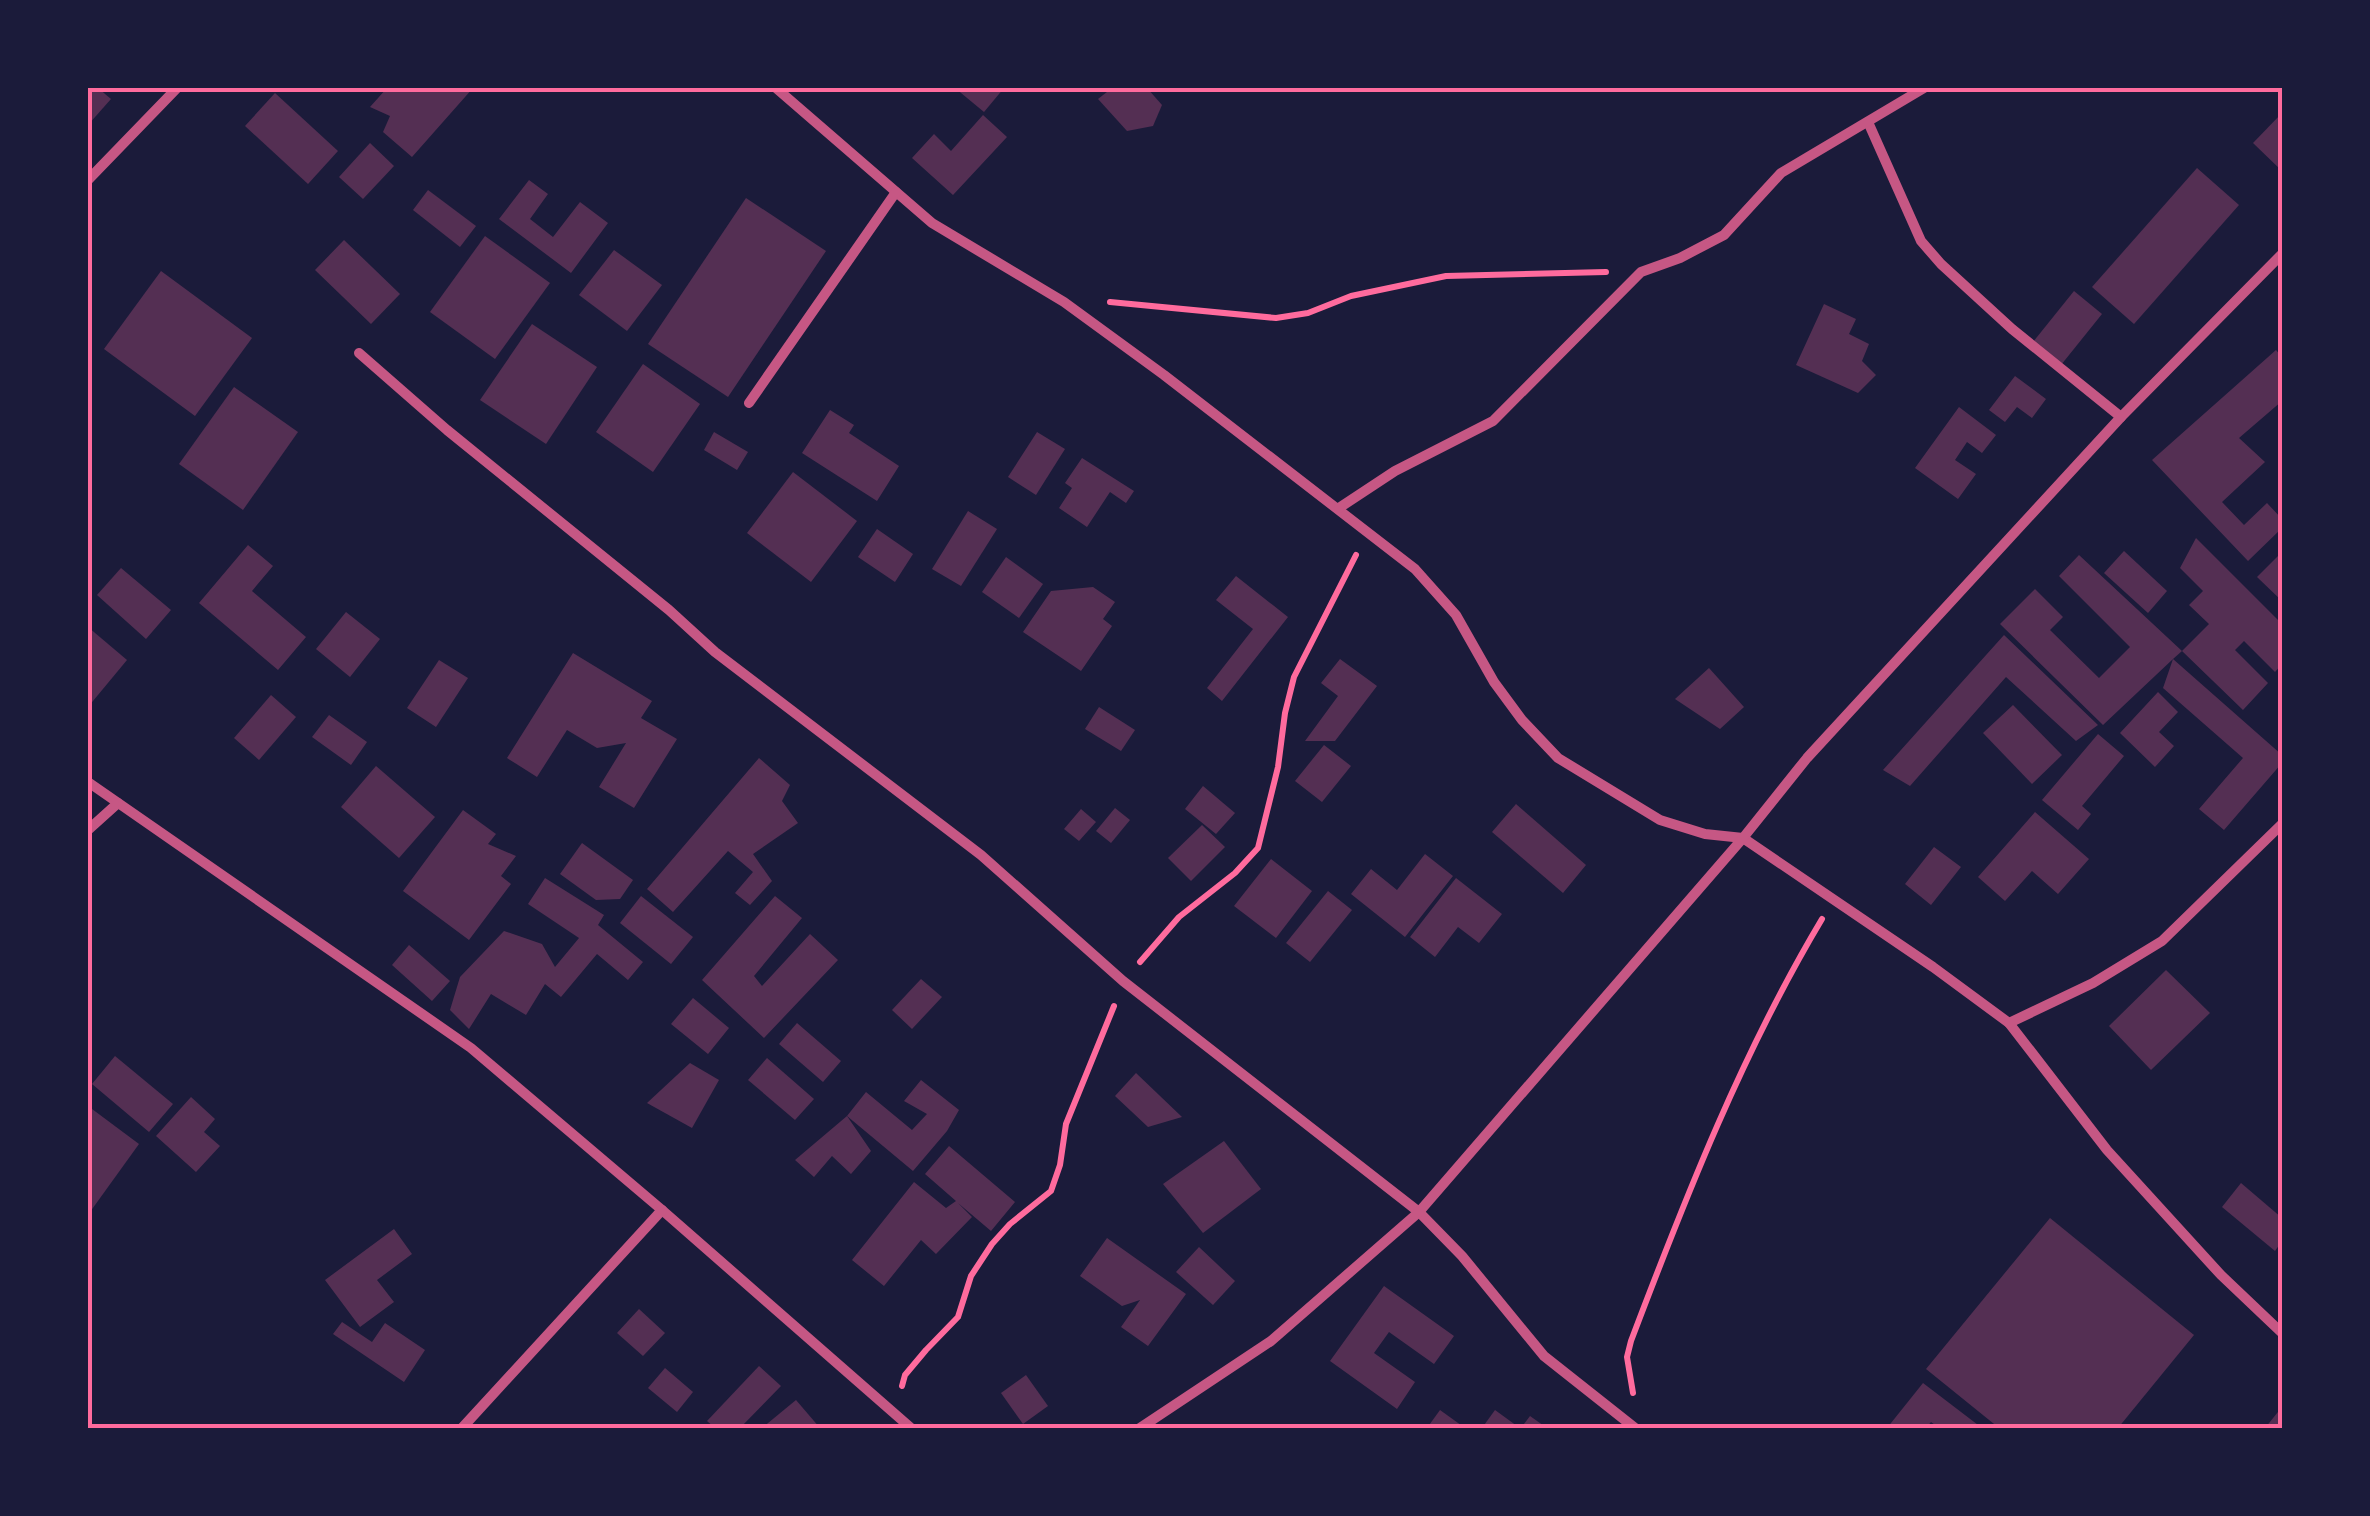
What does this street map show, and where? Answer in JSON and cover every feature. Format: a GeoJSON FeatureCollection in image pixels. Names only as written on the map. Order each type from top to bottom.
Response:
{"type":"FeatureCollection","features":[{"type":"Feature","properties":{"kind":"street"},"geometry":{"type":"LineString","coordinates":[[88,180],[177,88]]}},
{"type":"Feature","properties":{"kind":"street"},"geometry":{"type":"LineString","coordinates":[[776,88],[932,222],[1064,302],[1415,569],[1456,615],[1503,694],[1539,741],[1558,758],[1660,820],[1706,834],[1742,838],[1933,966],[2009,1023],[2107,1150],[2221,1275],[2282,1333]]}},
{"type":"Feature","properties":{"kind":"street"},"geometry":{"type":"LineString","coordinates":[[1339,508],[1395,470],[1493,421],[1640,272],[1680,258],[1724,235],[1781,172],[1924,88]]}},
{"type":"Feature","properties":{"kind":"street"},"geometry":{"type":"LineString","coordinates":[[1868,122],[1921,241],[2012,329],[2120,417]]}},
{"type":"Feature","properties":{"kind":"street"},"geometry":{"type":"LineString","coordinates":[[749,402],[896,192]]}},
{"type":"Feature","properties":{"kind":"street"},"geometry":{"type":"LineString","coordinates":[[1140,1428],[1271,1341],[1419,1212],[1807,758],[2120,417],[2282,254]]}},
{"type":"Feature","properties":{"kind":"street"},"geometry":{"type":"LineString","coordinates":[[359,354],[715,652],[981,855],[1123,982],[1419,1212],[1462,1256],[1544,1356],[1635,1428]]}},
{"type":"Feature","properties":{"kind":"street"},"geometry":{"type":"LineString","coordinates":[[88,782],[470,1048],[910,1428]]}},
{"type":"Feature","properties":{"kind":"street"},"geometry":{"type":"LineString","coordinates":[[88,830],[118,804]]}},
{"type":"Feature","properties":{"kind":"street"},"geometry":{"type":"LineString","coordinates":[[2009,1023],[2093,983],[2162,940],[2282,824]]}},
{"type":"Feature","properties":{"kind":"street"},"geometry":{"type":"LineString","coordinates":[[462,1428],[662,1210]]}},
{"type":"Feature","properties":{"kind":"path"},"geometry":{"type":"LineString","coordinates":[[1064,302],[1129,302],[1276,318],[1308,314],[1351,296],[1446,276],[1640,272]]}},
{"type":"Feature","properties":{"kind":"path"},"geometry":{"type":"LineString","coordinates":[[910,1428],[902,1390],[906,1375],[958,1317],[971,1276],[992,1244],[1051,1191],[1060,1165],[1066,1124],[1123,982],[1179,917],[1235,873],[1258,848],[1294,677],[1368,530]]}},
{"type":"Feature","properties":{"kind":"path"},"geometry":{"type":"LineString","coordinates":[[1637,1411],[1628,1357],[1656,1273],[1704,1152],[1778,992],[1833,900]]}},
{"type":"Feature","properties":{"kind":"building"},"geometry":{"type":"Polygon","coordinates":[[[88,88],[98,88],[111,99],[88,125],[88,88]]]}},
{"type":"Feature","properties":{"kind":"building"},"geometry":{"type":"Polygon","coordinates":[[[387,88],[473,88],[412,157],[383,132],[390,116],[370,107],[387,88]]]}},
{"type":"Feature","properties":{"kind":"building"},"geometry":{"type":"Polygon","coordinates":[[[955,88],[1004,88],[984,112],[955,88]]]}},
{"type":"Feature","properties":{"kind":"building"},"geometry":{"type":"Polygon","coordinates":[[[1112,88],[1147,88],[1162,105],[1153,126],[1127,131],[1098,99],[1112,88]]]}},
{"type":"Feature","properties":{"kind":"building"},"geometry":{"type":"Polygon","coordinates":[[[275,93],[338,151],[308,184],[245,126],[275,93]]]}},
{"type":"Feature","properties":{"kind":"building"},"geometry":{"type":"Polygon","coordinates":[[[2282,113],[2282,171],[2253,143],[2282,113]]]}},
{"type":"Feature","properties":{"kind":"building"},"geometry":{"type":"Polygon","coordinates":[[[983,115],[1007,137],[953,195],[912,158],[934,134],[951,151],[983,115]]]}},
{"type":"Feature","properties":{"kind":"building"},"geometry":{"type":"Polygon","coordinates":[[[370,143],[394,166],[363,199],[339,177],[370,143]]]}},
{"type":"Feature","properties":{"kind":"building"},"geometry":{"type":"Polygon","coordinates":[[[2197,168],[2239,205],[2134,324],[2092,287],[2197,168]]]}},
{"type":"Feature","properties":{"kind":"building"},"geometry":{"type":"Polygon","coordinates":[[[529,180],[548,194],[530,219],[553,237],[580,202],[608,223],[571,273],[499,219],[529,180]]]}},
{"type":"Feature","properties":{"kind":"building"},"geometry":{"type":"Polygon","coordinates":[[[428,190],[476,226],[460,247],[413,210],[428,190]]]}},
{"type":"Feature","properties":{"kind":"building"},"geometry":{"type":"Polygon","coordinates":[[[746,198],[826,251],[728,397],[648,344],[746,198]]]}},
{"type":"Feature","properties":{"kind":"building"},"geometry":{"type":"Polygon","coordinates":[[[485,236],[550,283],[495,359],[430,312],[485,236]]]}},
{"type":"Feature","properties":{"kind":"building"},"geometry":{"type":"Polygon","coordinates":[[[344,240],[400,294],[371,324],[315,270],[344,240]]]}},
{"type":"Feature","properties":{"kind":"building"},"geometry":{"type":"Polygon","coordinates":[[[614,250],[662,285],[627,331],[579,295],[614,250]]]}},
{"type":"Feature","properties":{"kind":"building"},"geometry":{"type":"Polygon","coordinates":[[[161,271],[252,338],[195,416],[104,349],[161,271]]]}},
{"type":"Feature","properties":{"kind":"building"},"geometry":{"type":"Polygon","coordinates":[[[2074,291],[2102,314],[2061,365],[2033,342],[2074,291]]]}},
{"type":"Feature","properties":{"kind":"building"},"geometry":{"type":"Polygon","coordinates":[[[1824,304],[1856,319],[1849,334],[1869,344],[1862,361],[1876,375],[1858,393],[1796,365],[1824,304]]]}},
{"type":"Feature","properties":{"kind":"building"},"geometry":{"type":"Polygon","coordinates":[[[532,324],[597,367],[546,444],[480,400],[532,324]]]}},
{"type":"Feature","properties":{"kind":"building"},"geometry":{"type":"Polygon","coordinates":[[[2276,350],[2282,357],[2282,401],[2239,438],[2265,462],[2222,502],[2244,525],[2267,503],[2282,519],[2282,528],[2248,561],[2152,460],[2276,350]]]}},
{"type":"Feature","properties":{"kind":"building"},"geometry":{"type":"Polygon","coordinates":[[[643,364],[700,404],[653,472],[596,432],[643,364]]]}},
{"type":"Feature","properties":{"kind":"building"},"geometry":{"type":"Polygon","coordinates":[[[2015,376],[2046,399],[2032,418],[2017,407],[2005,422],[1989,410],[2015,376]]]}},
{"type":"Feature","properties":{"kind":"building"},"geometry":{"type":"Polygon","coordinates":[[[234,387],[298,432],[243,510],[179,464],[234,387]]]}},
{"type":"Feature","properties":{"kind":"building"},"geometry":{"type":"Polygon","coordinates":[[[1959,407],[1996,435],[1982,453],[1967,442],[1955,460],[1976,474],[1958,499],[1915,468],[1959,407]]]}},
{"type":"Feature","properties":{"kind":"building"},"geometry":{"type":"Polygon","coordinates":[[[830,410],[854,425],[849,433],[899,466],[877,501],[802,453],[830,410]]]}},
{"type":"Feature","properties":{"kind":"building"},"geometry":{"type":"Polygon","coordinates":[[[714,432],[748,452],[737,470],[704,450],[714,432]]]}},
{"type":"Feature","properties":{"kind":"building"},"geometry":{"type":"Polygon","coordinates":[[[1037,432],[1065,449],[1036,495],[1008,477],[1037,432]]]}},
{"type":"Feature","properties":{"kind":"building"},"geometry":{"type":"Polygon","coordinates":[[[1082,458],[1134,491],[1126,503],[1110,492],[1087,527],[1059,508],[1072,488],[1065,483],[1082,458]]]}},
{"type":"Feature","properties":{"kind":"building"},"geometry":{"type":"Polygon","coordinates":[[[793,472],[857,521],[811,582],[747,533],[793,472]]]}},
{"type":"Feature","properties":{"kind":"building"},"geometry":{"type":"Polygon","coordinates":[[[968,511],[997,529],[961,586],[932,569],[968,511]]]}},
{"type":"Feature","properties":{"kind":"building"},"geometry":{"type":"Polygon","coordinates":[[[877,529],[913,554],[895,582],[858,557],[877,529]]]}},
{"type":"Feature","properties":{"kind":"building"},"geometry":{"type":"Polygon","coordinates":[[[2196,538],[2282,624],[2282,639],[2278,643],[2282,647],[2282,664],[2275,672],[2244,641],[2235,650],[2268,683],[2243,710],[2182,651],[2209,624],[2189,605],[2203,591],[2180,568],[2196,538]]]}},
{"type":"Feature","properties":{"kind":"building"},"geometry":{"type":"Polygon","coordinates":[[[248,545],[273,566],[252,591],[306,637],[278,670],[199,603],[248,545]]]}},
{"type":"Feature","properties":{"kind":"building"},"geometry":{"type":"Polygon","coordinates":[[[2124,551],[2167,591],[2148,613],[2104,573],[2124,551]]]}},
{"type":"Feature","properties":{"kind":"building"},"geometry":{"type":"Polygon","coordinates":[[[2282,552],[2282,601],[2257,577],[2282,552]]]}},
{"type":"Feature","properties":{"kind":"building"},"geometry":{"type":"Polygon","coordinates":[[[2079,555],[2182,651],[2103,725],[2000,624],[2035,589],[2063,617],[2050,630],[2099,678],[2130,647],[2059,576],[2079,555]]]}},
{"type":"Feature","properties":{"kind":"building"},"geometry":{"type":"Polygon","coordinates":[[[1006,557],[1043,584],[1019,618],[982,592],[1006,557]]]}},
{"type":"Feature","properties":{"kind":"building"},"geometry":{"type":"Polygon","coordinates":[[[121,568],[171,610],[146,639],[97,595],[121,568]]]}},
{"type":"Feature","properties":{"kind":"building"},"geometry":{"type":"Polygon","coordinates":[[[1236,576],[1288,617],[1222,701],[1207,688],[1253,629],[1216,600],[1236,576]]]}},
{"type":"Feature","properties":{"kind":"building"},"geometry":{"type":"Polygon","coordinates":[[[1093,587],[1115,602],[1103,619],[1112,626],[1081,671],[1023,632],[1051,591],[1093,587]]]}},
{"type":"Feature","properties":{"kind":"building"},"geometry":{"type":"Polygon","coordinates":[[[346,612],[380,639],[350,677],[316,649],[346,612]]]}},
{"type":"Feature","properties":{"kind":"building"},"geometry":{"type":"Polygon","coordinates":[[[88,627],[127,660],[88,707],[88,627]]]}},
{"type":"Feature","properties":{"kind":"building"},"geometry":{"type":"Polygon","coordinates":[[[2004,635],[2098,725],[2076,741],[2006,677],[1910,786],[1883,770],[2004,635]]]}},
{"type":"Feature","properties":{"kind":"building"},"geometry":{"type":"Polygon","coordinates":[[[573,653],[652,701],[641,718],[677,739],[634,808],[599,787],[626,743],[597,748],[567,730],[537,777],[507,758],[573,653]]]}},
{"type":"Feature","properties":{"kind":"building"},"geometry":{"type":"Polygon","coordinates":[[[1340,659],[1377,686],[1335,741],[1305,741],[1338,696],[1321,683],[1340,659]]]}},
{"type":"Feature","properties":{"kind":"building"},"geometry":{"type":"Polygon","coordinates":[[[2173,659],[2282,755],[2282,763],[2224,830],[2199,809],[2243,758],[2163,688],[2173,659]]]}},
{"type":"Feature","properties":{"kind":"building"},"geometry":{"type":"Polygon","coordinates":[[[439,660],[468,678],[436,727],[407,708],[439,660]]]}},
{"type":"Feature","properties":{"kind":"building"},"geometry":{"type":"Polygon","coordinates":[[[1709,668],[1744,707],[1720,729],[1675,699],[1709,668]]]}},
{"type":"Feature","properties":{"kind":"building"},"geometry":{"type":"Polygon","coordinates":[[[2158,692],[2178,712],[2159,732],[2174,746],[2155,767],[2120,733],[2158,692]]]}},
{"type":"Feature","properties":{"kind":"building"},"geometry":{"type":"Polygon","coordinates":[[[271,695],[296,717],[259,760],[234,738],[271,695]]]}},
{"type":"Feature","properties":{"kind":"building"},"geometry":{"type":"Polygon","coordinates":[[[2013,705],[2062,755],[2032,784],[1983,733],[2013,705]]]}},
{"type":"Feature","properties":{"kind":"building"},"geometry":{"type":"Polygon","coordinates":[[[1099,707],[1135,730],[1121,751],[1085,729],[1099,707]]]}},
{"type":"Feature","properties":{"kind":"building"},"geometry":{"type":"Polygon","coordinates":[[[329,715],[367,742],[351,765],[312,737],[329,715]]]}},
{"type":"Feature","properties":{"kind":"building"},"geometry":{"type":"Polygon","coordinates":[[[2098,734],[2124,756],[2082,806],[2091,814],[2078,830],[2042,800],[2098,734]]]}},
{"type":"Feature","properties":{"kind":"building"},"geometry":{"type":"Polygon","coordinates":[[[1324,745],[1351,766],[1322,802],[1295,781],[1324,745]]]}},
{"type":"Feature","properties":{"kind":"building"},"geometry":{"type":"Polygon","coordinates":[[[759,758],[790,785],[782,801],[798,823],[753,854],[772,881],[750,905],[735,893],[753,872],[728,851],[673,912],[647,889],[759,758]]]}},
{"type":"Feature","properties":{"kind":"building"},"geometry":{"type":"Polygon","coordinates":[[[376,766],[435,817],[399,858],[341,807],[376,766]]]}},
{"type":"Feature","properties":{"kind":"building"},"geometry":{"type":"Polygon","coordinates":[[[1203,786],[1235,813],[1216,834],[1185,809],[1203,786]]]}},
{"type":"Feature","properties":{"kind":"building"},"geometry":{"type":"Polygon","coordinates":[[[1516,804],[1586,865],[1563,893],[1492,832],[1516,804]]]}},
{"type":"Feature","properties":{"kind":"building"},"geometry":{"type":"Polygon","coordinates":[[[1115,808],[1130,820],[1111,843],[1096,831],[1115,808]]]}},
{"type":"Feature","properties":{"kind":"building"},"geometry":{"type":"Polygon","coordinates":[[[1081,809],[1096,822],[1079,841],[1064,829],[1081,809]]]}},
{"type":"Feature","properties":{"kind":"building"},"geometry":{"type":"Polygon","coordinates":[[[463,810],[496,834],[488,844],[516,856],[501,876],[511,884],[469,940],[403,891],[463,810]]]}},
{"type":"Feature","properties":{"kind":"building"},"geometry":{"type":"Polygon","coordinates":[[[2035,812],[2089,859],[2058,894],[2032,871],[2005,901],[1978,877],[2035,812]]]}},
{"type":"Feature","properties":{"kind":"building"},"geometry":{"type":"Polygon","coordinates":[[[1202,825],[1225,847],[1191,881],[1168,858],[1202,825]]]}},
{"type":"Feature","properties":{"kind":"building"},"geometry":{"type":"Polygon","coordinates":[[[582,843],[633,880],[620,899],[596,900],[560,874],[582,843]]]}},
{"type":"Feature","properties":{"kind":"building"},"geometry":{"type":"Polygon","coordinates":[[[1934,847],[1961,867],[1931,905],[1905,884],[1934,847]]]}},
{"type":"Feature","properties":{"kind":"building"},"geometry":{"type":"Polygon","coordinates":[[[1425,854],[1453,876],[1405,937],[1351,894],[1371,869],[1397,890],[1425,854]]]}},
{"type":"Feature","properties":{"kind":"building"},"geometry":{"type":"Polygon","coordinates":[[[1271,859],[1312,891],[1276,938],[1234,906],[1271,859]]]}},
{"type":"Feature","properties":{"kind":"building"},"geometry":{"type":"Polygon","coordinates":[[[545,878],[604,915],[598,925],[643,962],[628,980],[597,954],[561,997],[545,984],[526,1015],[491,994],[469,1029],[450,1010],[460,977],[504,931],[542,944],[555,967],[579,938],[528,904],[545,878]]]}},
{"type":"Feature","properties":{"kind":"building"},"geometry":{"type":"Polygon","coordinates":[[[1456,878],[1502,914],[1479,943],[1458,927],[1435,957],[1410,937],[1456,878]]]}},
{"type":"Feature","properties":{"kind":"building"},"geometry":{"type":"Polygon","coordinates":[[[1328,891],[1352,910],[1310,962],[1286,943],[1328,891]]]}},
{"type":"Feature","properties":{"kind":"building"},"geometry":{"type":"Polygon","coordinates":[[[641,896],[693,937],[671,964],[620,923],[641,896]]]}},
{"type":"Feature","properties":{"kind":"building"},"geometry":{"type":"Polygon","coordinates":[[[775,896],[802,918],[754,976],[762,986],[810,934],[838,960],[764,1038],[702,980],[775,896]]]}},
{"type":"Feature","properties":{"kind":"building"},"geometry":{"type":"Polygon","coordinates":[[[409,945],[450,981],[432,1001],[392,965],[409,945]]]}},
{"type":"Feature","properties":{"kind":"building"},"geometry":{"type":"Polygon","coordinates":[[[2166,970],[2210,1013],[2151,1070],[2109,1026],[2166,970]]]}},
{"type":"Feature","properties":{"kind":"building"},"geometry":{"type":"Polygon","coordinates":[[[921,979],[942,997],[912,1029],[892,1010],[921,979]]]}},
{"type":"Feature","properties":{"kind":"building"},"geometry":{"type":"Polygon","coordinates":[[[693,998],[729,1028],[708,1054],[671,1024],[693,998]]]}},
{"type":"Feature","properties":{"kind":"building"},"geometry":{"type":"Polygon","coordinates":[[[797,1023],[841,1061],[823,1082],[779,1044],[797,1023]]]}},
{"type":"Feature","properties":{"kind":"building"},"geometry":{"type":"Polygon","coordinates":[[[115,1056],[173,1104],[149,1132],[92,1084],[115,1056]]]}},
{"type":"Feature","properties":{"kind":"building"},"geometry":{"type":"Polygon","coordinates":[[[767,1058],[814,1099],[795,1120],[748,1080],[767,1058]]]}},
{"type":"Feature","properties":{"kind":"building"},"geometry":{"type":"Polygon","coordinates":[[[690,1063],[719,1080],[692,1128],[647,1103],[690,1063]]]}},
{"type":"Feature","properties":{"kind":"building"},"geometry":{"type":"Polygon","coordinates":[[[1136,1073],[1182,1117],[1148,1127],[1115,1096],[1136,1073]]]}},
{"type":"Feature","properties":{"kind":"building"},"geometry":{"type":"Polygon","coordinates":[[[921,1080],[959,1110],[947,1131],[913,1171],[847,1116],[866,1092],[912,1130],[927,1114],[904,1101],[921,1080]]]}},
{"type":"Feature","properties":{"kind":"building"},"geometry":{"type":"Polygon","coordinates":[[[191,1097],[215,1119],[204,1132],[220,1146],[196,1172],[156,1136],[191,1097]]]}},
{"type":"Feature","properties":{"kind":"building"},"geometry":{"type":"Polygon","coordinates":[[[88,1106],[139,1144],[90,1212],[88,1210],[88,1106]]]}},
{"type":"Feature","properties":{"kind":"building"},"geometry":{"type":"Polygon","coordinates":[[[847,1116],[871,1151],[851,1174],[832,1156],[814,1177],[795,1160],[847,1116]]]}},
{"type":"Feature","properties":{"kind":"building"},"geometry":{"type":"Polygon","coordinates":[[[1224,1141],[1261,1189],[1203,1233],[1163,1184],[1224,1141]]]}},
{"type":"Feature","properties":{"kind":"building"},"geometry":{"type":"Polygon","coordinates":[[[949,1146],[1015,1202],[991,1231],[958,1203],[972,1217],[936,1254],[921,1240],[884,1286],[852,1260],[914,1182],[946,1208],[956,1201],[925,1174],[949,1146]]]}},
{"type":"Feature","properties":{"kind":"building"},"geometry":{"type":"Polygon","coordinates":[[[2241,1183],[2282,1218],[2282,1241],[2275,1251],[2222,1207],[2241,1183]]]}},
{"type":"Feature","properties":{"kind":"building"},"geometry":{"type":"Polygon","coordinates":[[[2050,1218],[2194,1335],[2118,1428],[1999,1428],[1926,1369],[2050,1218]]]}},
{"type":"Feature","properties":{"kind":"building"},"geometry":{"type":"Polygon","coordinates":[[[394,1229],[412,1254],[377,1280],[394,1302],[360,1327],[325,1280],[394,1229]]]}},
{"type":"Feature","properties":{"kind":"building"},"geometry":{"type":"Polygon","coordinates":[[[1107,1238],[1186,1294],[1148,1346],[1121,1327],[1140,1300],[1122,1306],[1080,1276],[1107,1238]]]}},
{"type":"Feature","properties":{"kind":"building"},"geometry":{"type":"Polygon","coordinates":[[[1199,1247],[1235,1281],[1213,1305],[1176,1272],[1199,1247]]]}},
{"type":"Feature","properties":{"kind":"building"},"geometry":{"type":"Polygon","coordinates":[[[1384,1286],[1454,1336],[1434,1364],[1389,1332],[1374,1353],[1415,1382],[1397,1409],[1330,1361],[1384,1286]]]}},
{"type":"Feature","properties":{"kind":"building"},"geometry":{"type":"Polygon","coordinates":[[[639,1309],[665,1333],[643,1356],[617,1333],[639,1309]]]}},
{"type":"Feature","properties":{"kind":"building"},"geometry":{"type":"Polygon","coordinates":[[[342,1322],[372,1342],[385,1323],[425,1350],[404,1382],[333,1334],[342,1322]]]}},
{"type":"Feature","properties":{"kind":"building"},"geometry":{"type":"Polygon","coordinates":[[[759,1366],[781,1386],[740,1428],[715,1428],[707,1421],[759,1366]]]}},
{"type":"Feature","properties":{"kind":"building"},"geometry":{"type":"Polygon","coordinates":[[[665,1368],[693,1392],[677,1412],[648,1388],[665,1368]]]}},
{"type":"Feature","properties":{"kind":"building"},"geometry":{"type":"Polygon","coordinates":[[[1026,1375],[1048,1406],[1023,1424],[1001,1393],[1026,1375]]]}},
{"type":"Feature","properties":{"kind":"building"},"geometry":{"type":"Polygon","coordinates":[[[1923,1383],[1982,1428],[1939,1428],[1931,1422],[1926,1428],[1887,1428],[1923,1383]]]}},
{"type":"Feature","properties":{"kind":"building"},"geometry":{"type":"Polygon","coordinates":[[[796,1400],[820,1428],[762,1428],[796,1400]]]}},
{"type":"Feature","properties":{"kind":"building"},"geometry":{"type":"Polygon","coordinates":[[[2282,1407],[2282,1428],[2265,1428],[2282,1407]]]}},
{"type":"Feature","properties":{"kind":"building"},"geometry":{"type":"Polygon","coordinates":[[[1440,1410],[1465,1428],[1427,1428],[1440,1410]]]}},
{"type":"Feature","properties":{"kind":"building"},"geometry":{"type":"Polygon","coordinates":[[[1495,1410],[1517,1426],[1482,1428],[1495,1410]]]}},
{"type":"Feature","properties":{"kind":"building"},"geometry":{"type":"Polygon","coordinates":[[[1530,1416],[1547,1428],[1521,1428],[1530,1416]]]}}]}
